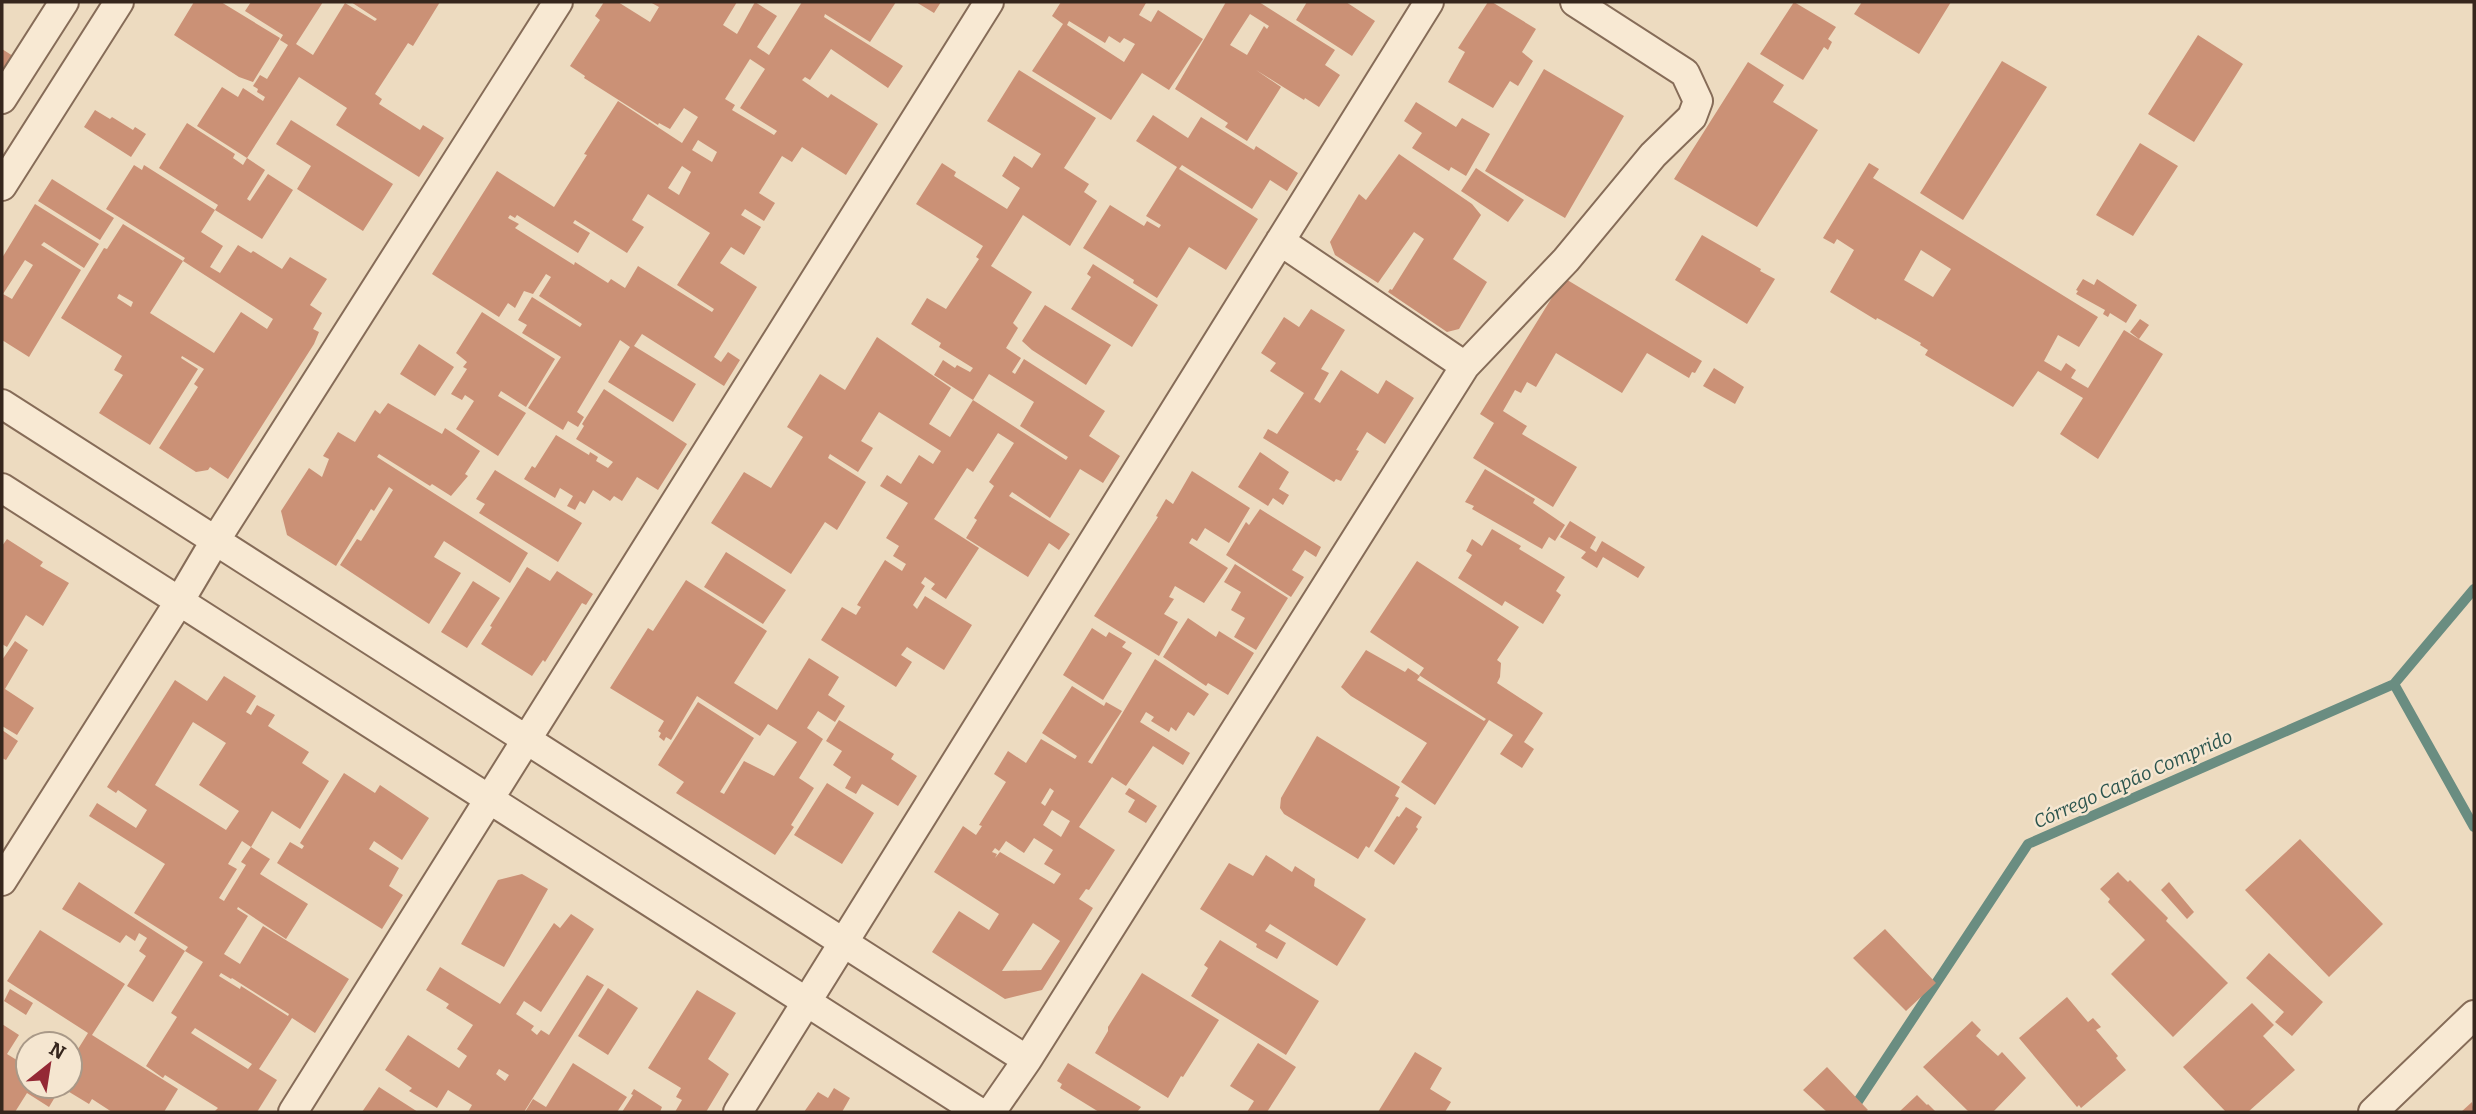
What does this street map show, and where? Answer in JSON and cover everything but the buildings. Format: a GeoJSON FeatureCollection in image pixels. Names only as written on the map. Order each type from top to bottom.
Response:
{"type":"FeatureCollection","features":[{"type":"Feature","properties":{"kind":"street"},"geometry":{"type":"LineString","coordinates":[[2,99],[64,2]]}},
{"type":"Feature","properties":{"kind":"street"},"geometry":{"type":"LineString","coordinates":[[2,186],[119,2]]}},
{"type":"Feature","properties":{"kind":"street"},"geometry":{"type":"LineString","coordinates":[[2,881],[558,2]]}},
{"type":"Feature","properties":{"kind":"street"},"geometry":{"type":"LineString","coordinates":[[293,1112],[989,2]]}},
{"type":"Feature","properties":{"kind":"street"},"geometry":{"type":"LineString","coordinates":[[738,1112],[1429,2]]}},
{"type":"Feature","properties":{"kind":"street"},"geometry":{"type":"LineString","coordinates":[[991,1112],[1027,1060],[1465,366],[1566,260],[1653,155],[1692,117],[1698,102],[1685,73],[1575,2]]}},
{"type":"Feature","properties":{"kind":"street"},"geometry":{"type":"LineString","coordinates":[[1280,241],[1465,366]]}},
{"type":"Feature","properties":{"kind":"street"},"geometry":{"type":"LineString","coordinates":[[2,404],[1027,1060]]}},
{"type":"Feature","properties":{"kind":"street"},"geometry":{"type":"LineString","coordinates":[[2,488],[979,1112]]}},
{"type":"Feature","properties":{"kind":"street"},"geometry":{"type":"LineString","coordinates":[[2372,1112],[2474,1015]]}},
{"type":"Feature","properties":{"kind":"waterway","name":"Córrego Capão Comprido"},"geometry":{"type":"LineString","coordinates":[[1851,1112],[2028,844],[2394,684],[2474,589]]}},
{"type":"Feature","properties":{"kind":"waterway"},"geometry":{"type":"LineString","coordinates":[[2394,684],[2474,827]]}}]}
